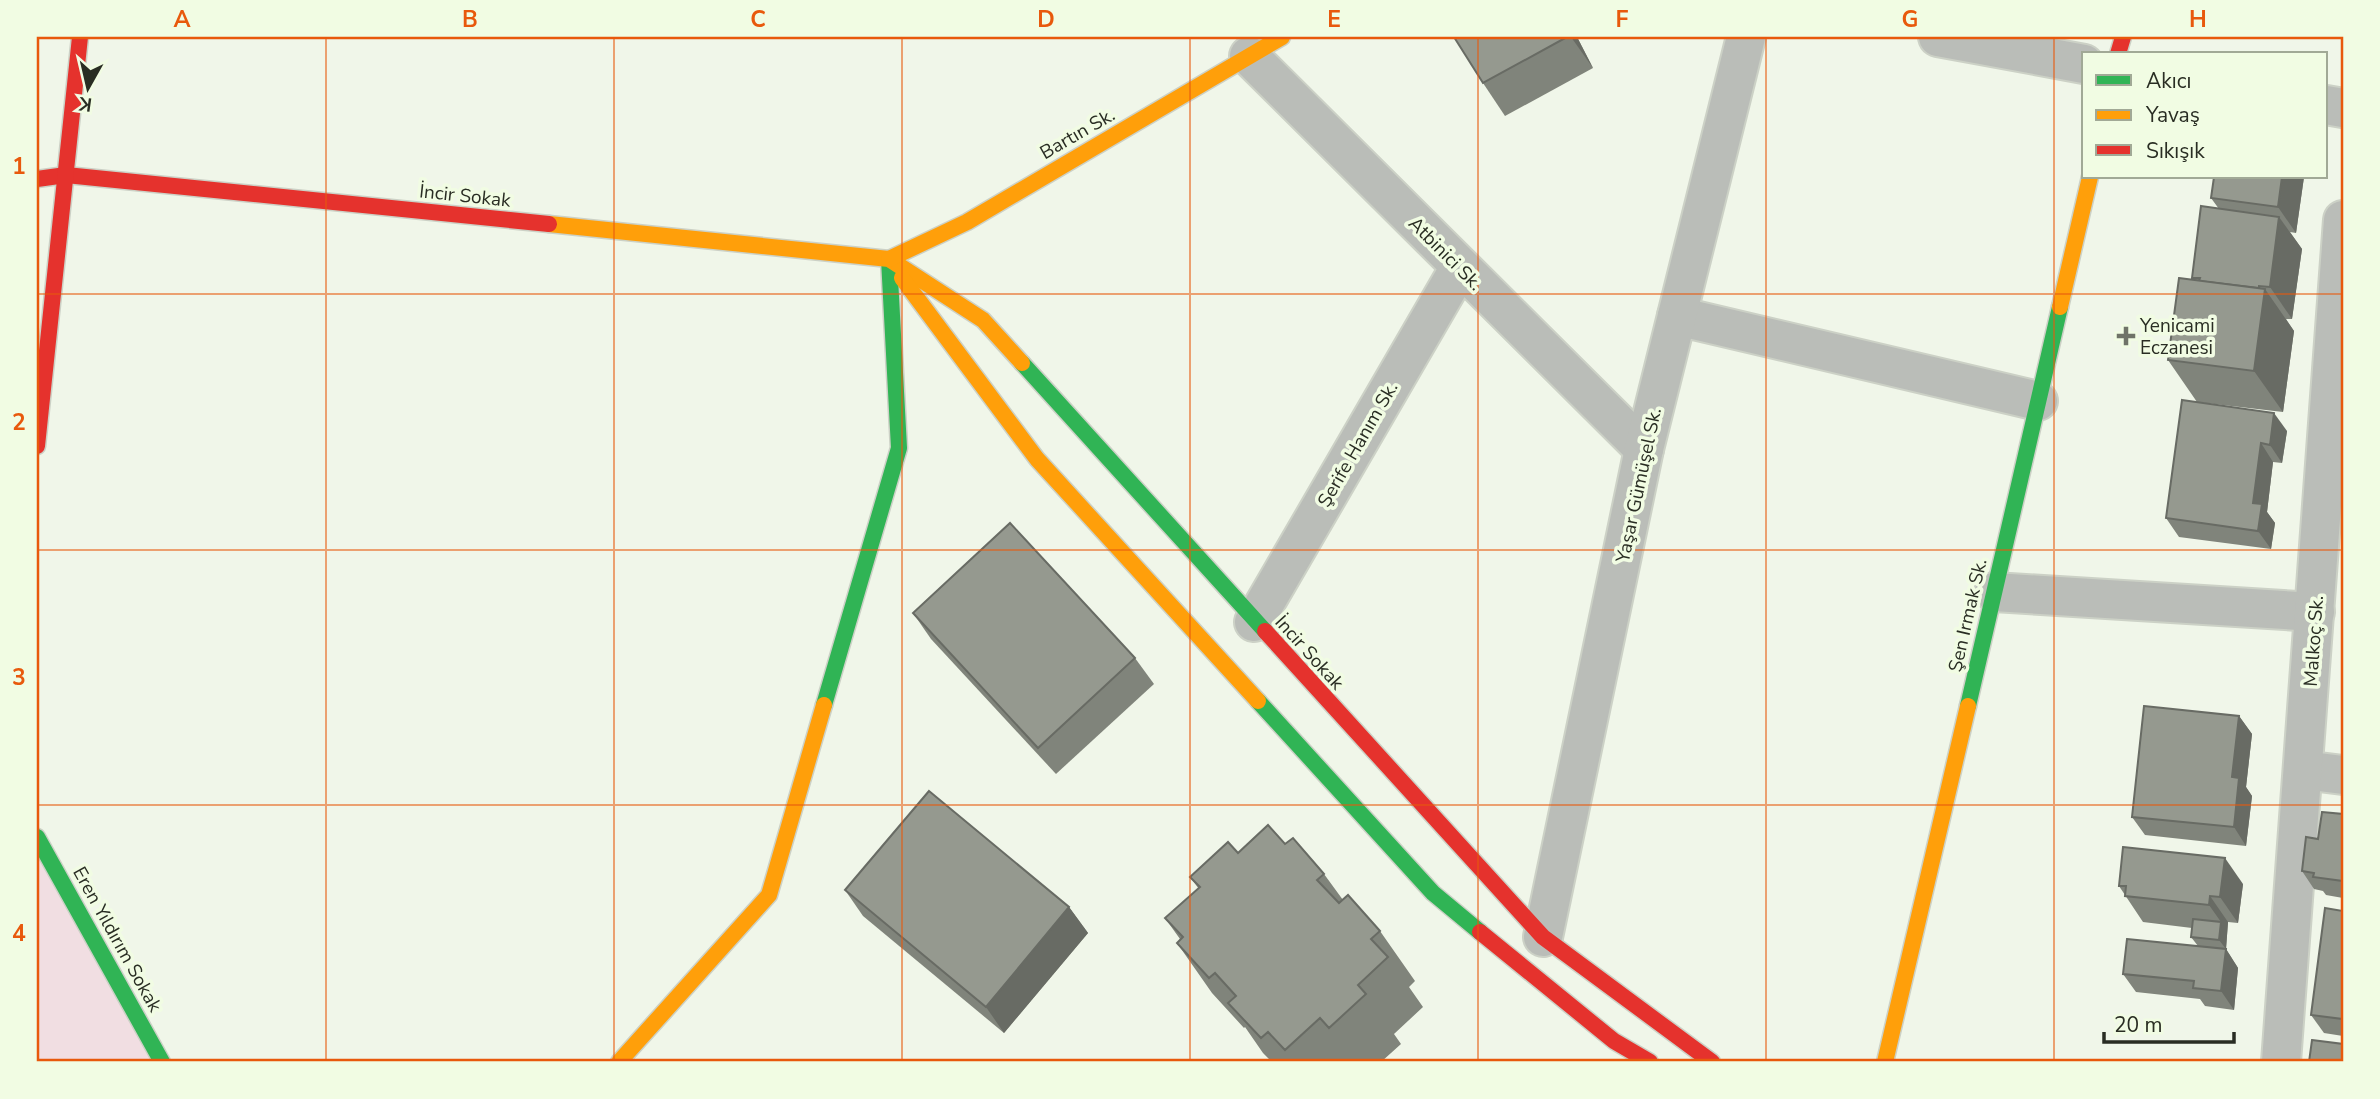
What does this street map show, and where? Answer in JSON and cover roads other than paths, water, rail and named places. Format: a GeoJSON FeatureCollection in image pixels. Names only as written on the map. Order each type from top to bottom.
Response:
{"type":"FeatureCollection","features":[{"type":"Feature","properties":{"kind":"main road"},"geometry":{"type":"LineString","coordinates":[[37,446],[80,37]]}},
{"type":"Feature","properties":{"kind":"main road","name":"Bartın Sk."},"geometry":{"type":"LineString","coordinates":[[889,259],[967,222],[1282,37]]}},
{"type":"Feature","properties":{"kind":"main road","name":"İncir Sokak"},"geometry":{"type":"LineString","coordinates":[[37,179],[66,175],[889,259],[983,320],[1254,622],[1543,937],[1713,1062]]}},
{"type":"Feature","properties":{"kind":"main road","name":"Şen Irmak Sk."},"geometry":{"type":"LineString","coordinates":[[1885,1062],[2090,178]]}},
{"type":"Feature","properties":{"kind":"main road"},"geometry":{"type":"LineString","coordinates":[[619,1062],[769,895],[900,448],[889,259]]}},
{"type":"Feature","properties":{"kind":"main road"},"geometry":{"type":"LineString","coordinates":[[889,259],[1037,459],[1433,893],[1614,1041],[1650,1062]]}},
{"type":"Feature","properties":{"kind":"main road","name":"Eren Yıldırım Sokak"},"geometry":{"type":"LineString","coordinates":[[37,837],[162,1062]]}},
{"type":"Feature","properties":{"kind":"street","name":"Yaşar Gümüşel Sk."},"geometry":{"type":"LineString","coordinates":[[1543,937],[1644,449],[1746,37]]}},
{"type":"Feature","properties":{"kind":"street"},"geometry":{"type":"LineString","coordinates":[[1938,37],[2082,64]]}},
{"type":"Feature","properties":{"kind":"street","name":"Atbinici Sk."},"geometry":{"type":"LineString","coordinates":[[1249,56],[1644,449]]}},
{"type":"Feature","properties":{"kind":"street","name":"Malkoç Sk."},"geometry":{"type":"LineString","coordinates":[[2281,1062],[2343,220]]}},
{"type":"Feature","properties":{"kind":"street","name":"Şerife Hanım Sk."},"geometry":{"type":"LineString","coordinates":[[1254,622],[1460,267]]}},
{"type":"Feature","properties":{"kind":"street"},"geometry":{"type":"LineString","coordinates":[[1677,316],[2038,401]]}},
{"type":"Feature","properties":{"kind":"street"},"geometry":{"type":"LineString","coordinates":[[1994,592],[2315,612]]}},
{"type":"Feature","properties":{"kind":"street"},"geometry":{"type":"LineString","coordinates":[[2303,770],[2343,775]]}},
{"type":"Feature","properties":{"kind":"place","name":"Yenicami Eczanesi"},"geometry":{"type":"Point","coordinates":[2126,336]}}]}
